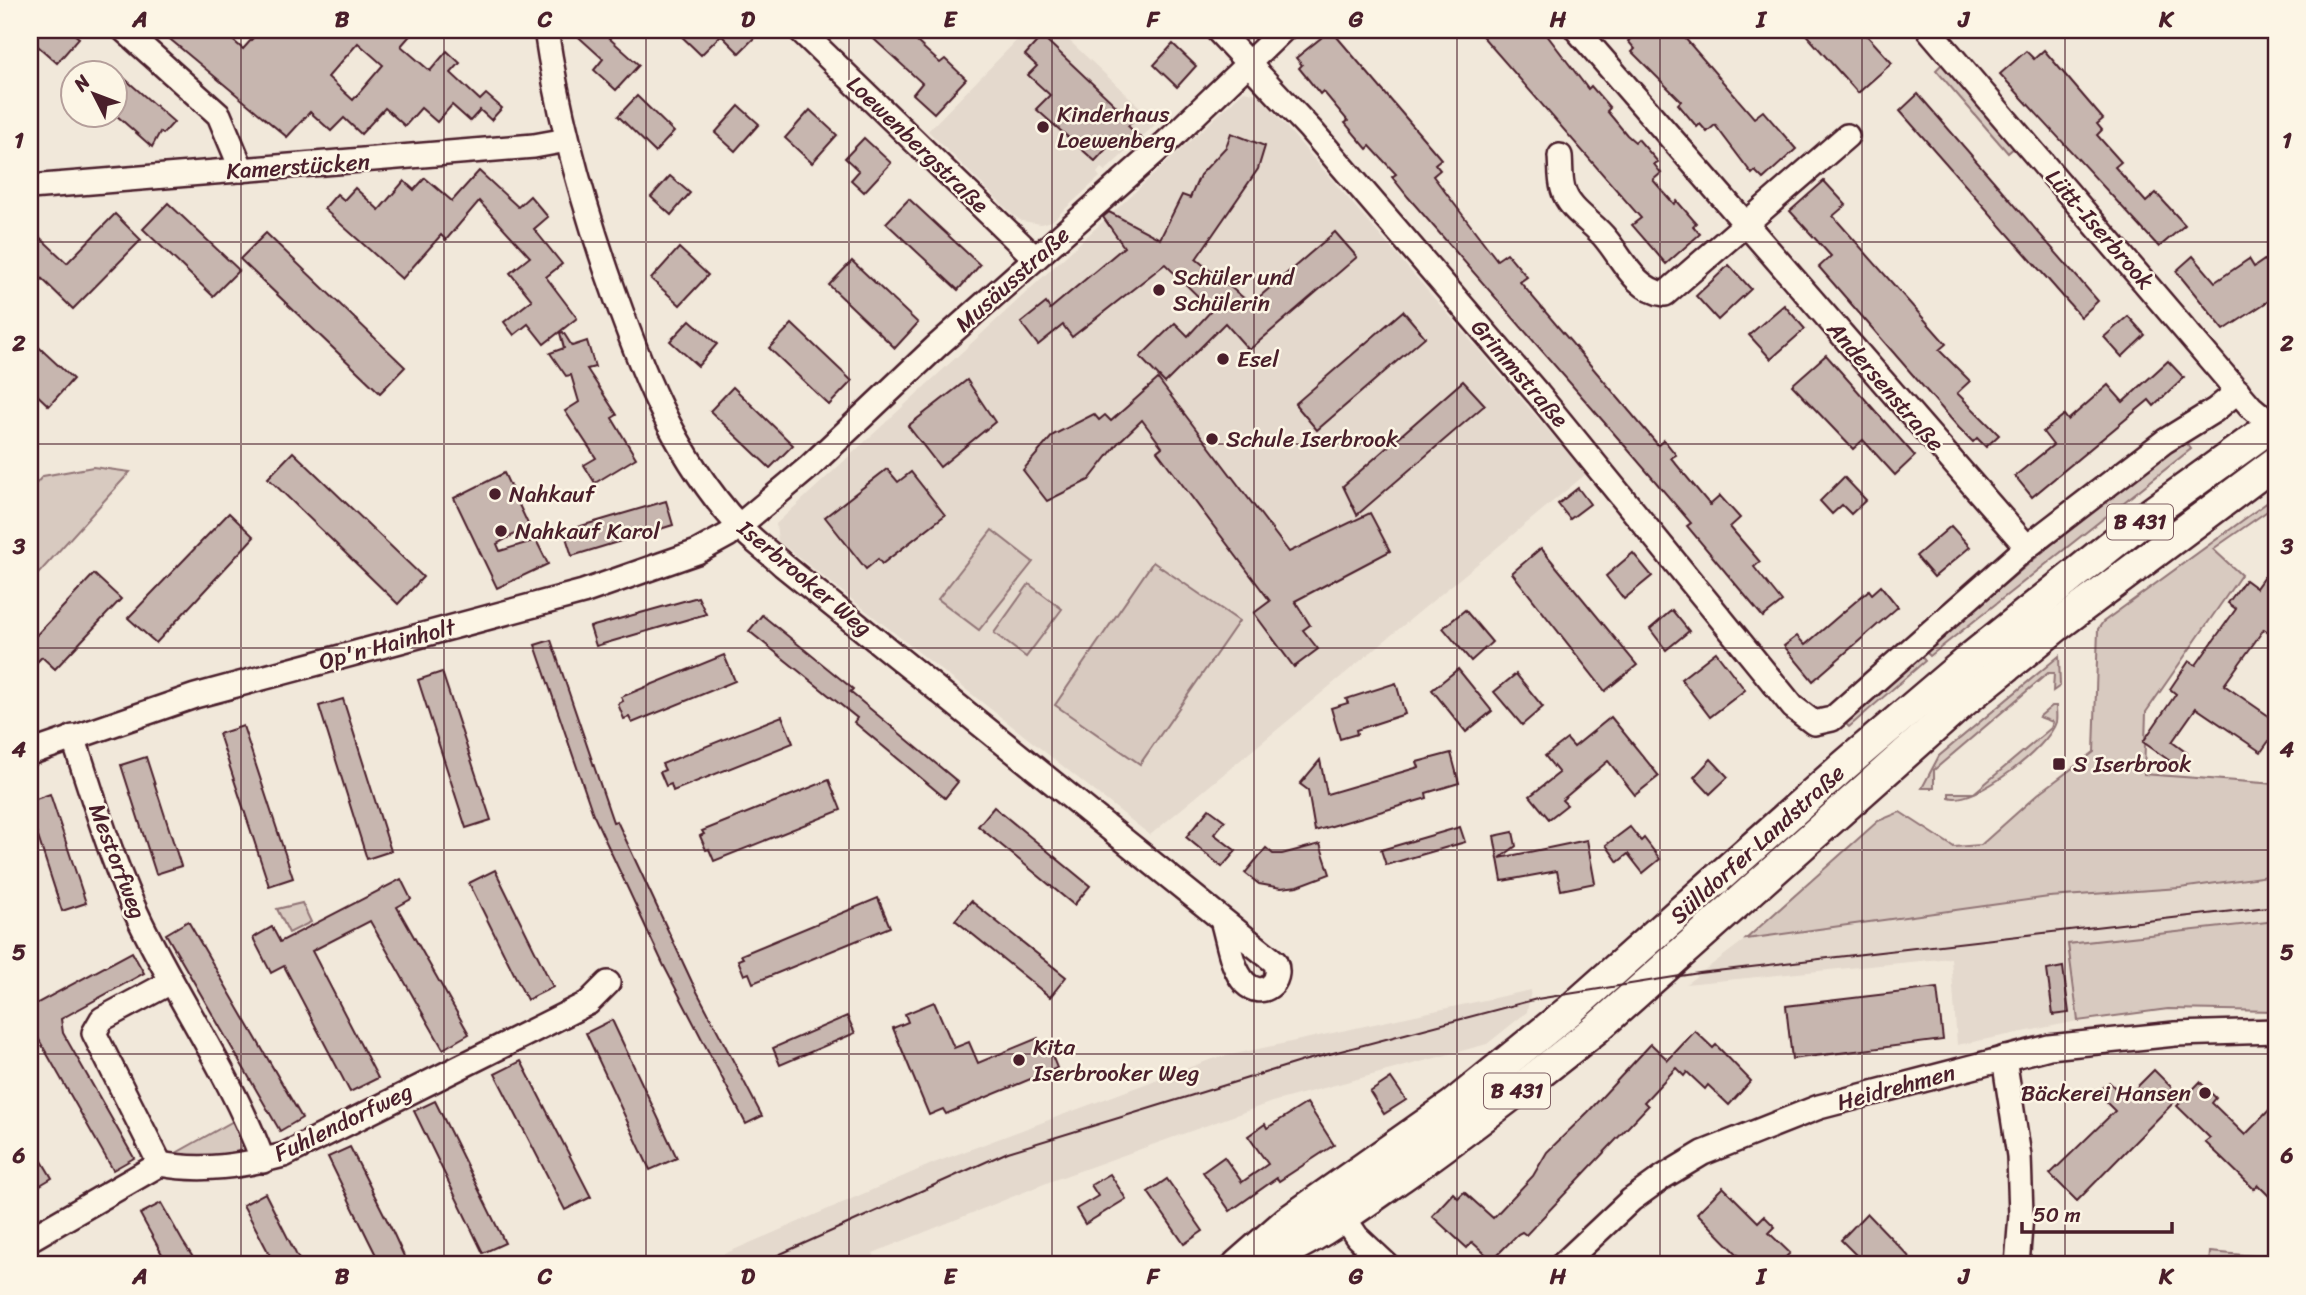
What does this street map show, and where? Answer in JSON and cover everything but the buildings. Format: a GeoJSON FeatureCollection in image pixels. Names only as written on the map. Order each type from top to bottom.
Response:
{"type":"FeatureCollection","features":[{"type":"Feature","properties":{"kind":"main road","name":"Sülldorfer Landstraße"},"geometry":{"type":"LineString","coordinates":[[1255,1265],[1291,1250],[1336,1206],[1452,1105],[1569,1011],[1845,765],[2012,623],[2150,514],[2275,425]]}},
{"type":"Feature","properties":{"kind":"main road","name":"Sülldorfer Landstraße"},"geometry":{"type":"LineString","coordinates":[[1238,1265],[1287,1222],[1336,1206],[1448,1144],[1597,1028],[1973,693],[2095,597],[2276,462]]}},
{"type":"Feature","properties":{"kind":"street"},"geometry":{"type":"LineString","coordinates":[[124,30],[219,115],[242,170]]}},
{"type":"Feature","properties":{"kind":"street","name":"Iserbrooker Weg"},"geometry":{"type":"LineString","coordinates":[[546,30],[566,140],[592,229],[650,391],[687,457],[740,526],[1222,920]]}},
{"type":"Feature","properties":{"kind":"street","name":"Loewenbergstraße"},"geometry":{"type":"LineString","coordinates":[[800,30],[1035,258]]}},
{"type":"Feature","properties":{"kind":"street","name":"Grimmstraße"},"geometry":{"type":"LineString","coordinates":[[1217,30],[1250,62],[1598,464],[1793,707],[1814,723],[1823,723],[1841,712],[1914,644],[2027,547]]}},
{"type":"Feature","properties":{"kind":"street","name":"Musäusstraße"},"geometry":{"type":"LineString","coordinates":[[740,526],[1172,137],[1283,30]]}},
{"type":"Feature","properties":{"kind":"street","name":"Andersenstraße"},"geometry":{"type":"LineString","coordinates":[[1577,30],[2027,547]]}},
{"type":"Feature","properties":{"kind":"street","name":"Lütt-Iserbrook"},"geometry":{"type":"LineString","coordinates":[[1929,30],[2238,391],[2275,425]]}},
{"type":"Feature","properties":{"kind":"street"},"geometry":{"type":"LineString","coordinates":[[1560,156],[1563,189],[1569,202],[1606,238],[1628,270],[1656,293],[1665,294],[1847,136]]}},
{"type":"Feature","properties":{"kind":"street","name":"Kamerstücken"},"geometry":{"type":"LineString","coordinates":[[30,187],[522,147],[566,140]]}},
{"type":"Feature","properties":{"kind":"street"},"geometry":{"type":"LineString","coordinates":[[2027,547],[2165,441],[2215,411],[2238,391]]}},
{"type":"Feature","properties":{"kind":"street","name":"Op'n Hainholt"},"geometry":{"type":"LineString","coordinates":[[30,753],[195,696],[583,592],[697,552],[740,526]]}},
{"type":"Feature","properties":{"kind":"street","name":"Mestorfweg"},"geometry":{"type":"LineString","coordinates":[[73,737],[130,901],[171,982],[246,1113],[263,1161]]}},
{"type":"Feature","properties":{"kind":"street"},"geometry":{"type":"LineString","coordinates":[[30,1239],[160,1164],[94,1033],[102,1019],[171,982]]}},
{"type":"Feature","properties":{"kind":"street","name":"Fuhlendorfweg"},"geometry":{"type":"LineString","coordinates":[[160,1164],[188,1170],[263,1161],[284,1155],[455,1067],[588,1003],[608,983]]}},
{"type":"Feature","properties":{"kind":"street","name":"Heidrehmen"},"geometry":{"type":"LineString","coordinates":[[1562,1265],[1632,1200],[1703,1153],[1819,1107],[2004,1058],[2095,1041],[2236,1031],[2276,1031]]}},
{"type":"Feature","properties":{"kind":"street"},"geometry":{"type":"LineString","coordinates":[[2004,1058],[2019,1156],[2021,1215],[2017,1265]]}},
{"type":"Feature","properties":{"kind":"street"},"geometry":{"type":"LineString","coordinates":[[1336,1206],[1357,1237],[1387,1265]]}},
{"type":"Feature","properties":{"kind":"shaded area","name":"Kinderhaus Loewenberg"},"geometry":{"type":"Polygon","coordinates":[[[1027,30],[1058,30],[1157,123],[1105,171],[1101,168],[1097,173],[1100,177],[1052,221],[1041,224],[1022,221],[1013,215],[928,131],[1027,30]]]}},
{"type":"Feature","properties":{"kind":"shaded area"},"geometry":{"type":"Polygon","coordinates":[[[1943,63],[2016,146],[2008,153],[1936,70],[1943,63]]]}},
{"type":"Feature","properties":{"kind":"shaded area","name":"Schule Iserbrook"},"geometry":{"type":"Polygon","coordinates":[[[1244,91],[1258,94],[1586,474],[1150,835],[778,541],[776,524],[1244,91]]]}},
{"type":"Feature","properties":{"kind":"shaded area"},"geometry":{"type":"Polygon","coordinates":[[[2185,441],[2191,449],[1930,656],[1925,651],[2094,509],[2185,441]]]}},
{"type":"Feature","properties":{"kind":"shaded area"},"geometry":{"type":"Polygon","coordinates":[[[93,467],[130,472],[30,583],[30,490],[43,476],[93,467]]]}},
{"type":"Feature","properties":{"kind":"shaded area"},"geometry":{"type":"Polygon","coordinates":[[[2272,499],[2276,499],[2276,505],[2213,549],[2241,575],[2146,712],[2144,774],[2276,784],[2276,875],[2180,888],[2049,897],[1746,939],[1878,821],[1900,812],[1954,847],[1981,845],[2038,794],[2094,752],[2098,629],[2103,622],[2272,499]]]}},
{"type":"Feature","properties":{"kind":"shaded area"},"geometry":{"type":"Polygon","coordinates":[[[992,530],[1033,562],[979,630],[938,599],[992,530]]]}},
{"type":"Feature","properties":{"kind":"shaded area"},"geometry":{"type":"Polygon","coordinates":[[[1153,562],[1239,621],[1140,764],[1055,705],[1153,562]]]}},
{"type":"Feature","properties":{"kind":"shaded area"},"geometry":{"type":"Polygon","coordinates":[[[1029,584],[1062,609],[1026,657],[994,633],[1029,584]]]}},
{"type":"Feature","properties":{"kind":"shaded area"},"geometry":{"type":"Polygon","coordinates":[[[1920,655],[1925,661],[1849,727],[1845,723],[1920,655]]]}},
{"type":"Feature","properties":{"kind":"shaded area"},"geometry":{"type":"Polygon","coordinates":[[[2059,656],[2060,686],[2053,691],[2054,673],[2048,673],[1934,770],[1934,788],[1922,788],[1939,756],[2059,656]]]}},
{"type":"Feature","properties":{"kind":"shaded area"},"geometry":{"type":"Polygon","coordinates":[[[2052,706],[2056,706],[2056,722],[2040,746],[2026,759],[1975,793],[1949,797],[1949,793],[1974,793],[2051,728],[2053,722],[2039,717],[2052,706]]]}},
{"type":"Feature","properties":{"kind":"shaded area"},"geometry":{"type":"Polygon","coordinates":[[[1834,789],[1841,795],[1612,999],[1608,994],[1834,789]]]}},
{"type":"Feature","properties":{"kind":"shaded area"},"geometry":{"type":"Polygon","coordinates":[[[2276,875],[2276,921],[2069,944],[2078,1021],[1957,1045],[1951,958],[1686,984],[1746,939],[2049,897],[2180,888],[2276,875]]]}},
{"type":"Feature","properties":{"kind":"shaded area"},"geometry":{"type":"Polygon","coordinates":[[[302,903],[311,922],[289,933],[277,909],[302,903]]]}},
{"type":"Feature","properties":{"kind":"shaded area"},"geometry":{"type":"Polygon","coordinates":[[[2276,921],[2276,1011],[2168,1009],[2078,1021],[2068,944],[2276,921]]]}},
{"type":"Feature","properties":{"kind":"shaded area"},"geometry":{"type":"Polygon","coordinates":[[[1531,990],[1527,1012],[1487,1044],[1272,1102],[1054,1180],[873,1253],[879,1265],[699,1265],[934,1163],[1212,1059],[1531,990]]]}},
{"type":"Feature","properties":{"kind":"shaded area"},"geometry":{"type":"Polygon","coordinates":[[[237,1119],[244,1143],[240,1150],[227,1158],[169,1157],[237,1119]]]}},
{"type":"Feature","properties":{"kind":"shaded area"},"geometry":{"type":"Polygon","coordinates":[[[2210,1252],[2276,1258],[2276,1265],[2209,1265],[2210,1252]]]}},
{"type":"Feature","properties":{"kind":"tram line"},"geometry":{"type":"LineString","coordinates":[[756,1265],[1008,1152],[1303,1061],[1537,999],[1699,973],[2276,906]]}},
{"type":"Feature","properties":{"kind":"place","name":"Kinderhaus Loewenberg"},"geometry":{"type":"Point","coordinates":[1043,127]}},
{"type":"Feature","properties":{"kind":"place","name":"Schüler und Schülerin"},"geometry":{"type":"Point","coordinates":[1159,290]}},
{"type":"Feature","properties":{"kind":"place","name":"Esel"},"geometry":{"type":"Point","coordinates":[1223,359]}},
{"type":"Feature","properties":{"kind":"place","name":"Schule Iserbrook"},"geometry":{"type":"Point","coordinates":[1212,439]}},
{"type":"Feature","properties":{"kind":"place","name":"Nahkauf"},"geometry":{"type":"Point","coordinates":[495,494]}},
{"type":"Feature","properties":{"kind":"place","name":"Nahkauf Karol"},"geometry":{"type":"Point","coordinates":[501,531]}},
{"type":"Feature","properties":{"kind":"place","name":"S Iserbrook"},"geometry":{"type":"Point","coordinates":[2059,764]}},
{"type":"Feature","properties":{"kind":"place","name":"Kita Iserbrooker Weg"},"geometry":{"type":"Point","coordinates":[1019,1060]}},
{"type":"Feature","properties":{"kind":"place","name":"Bäckerei Hansen"},"geometry":{"type":"Point","coordinates":[2205,1093]}}]}
